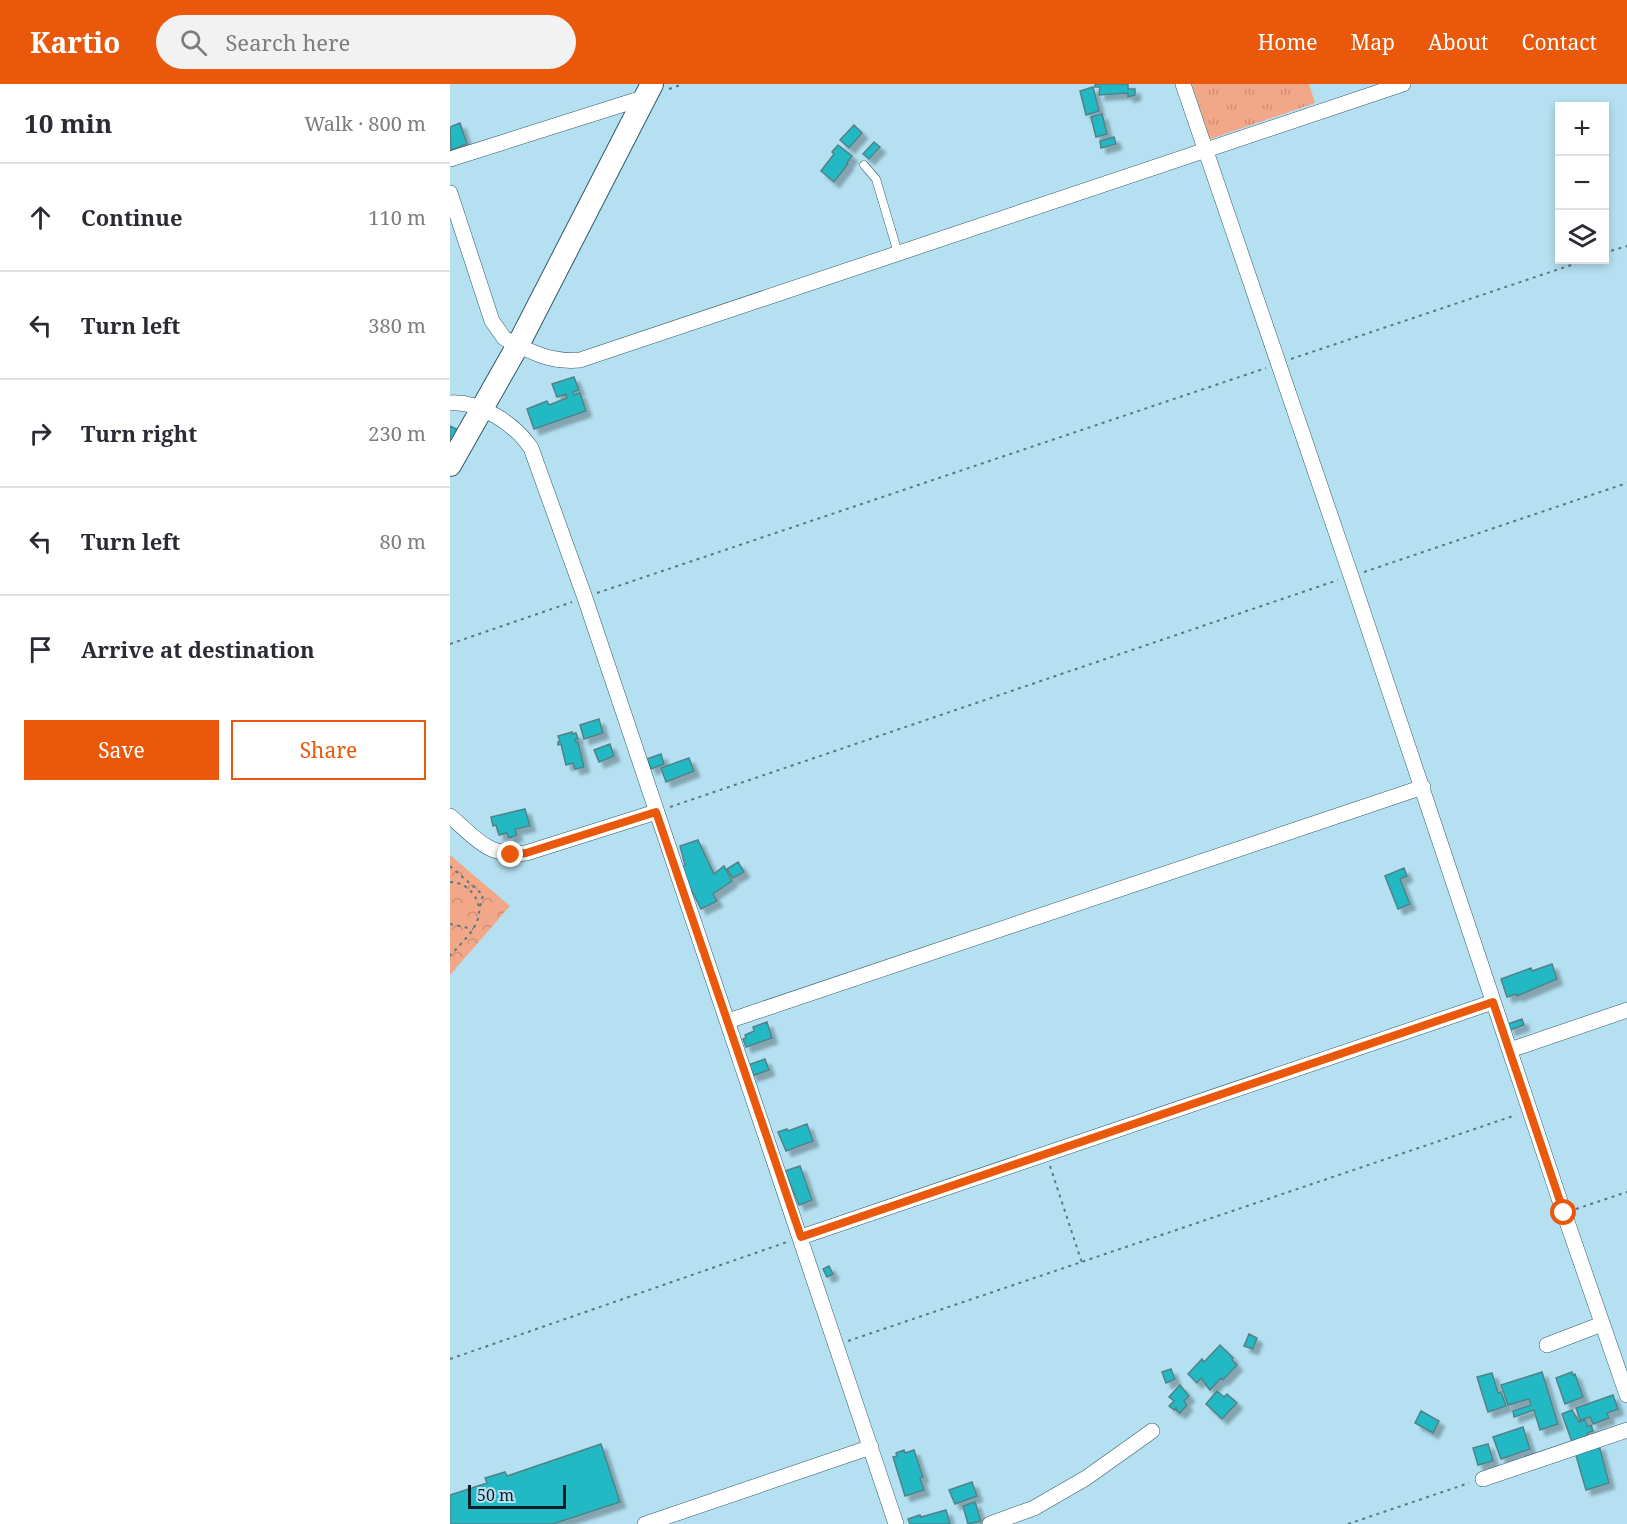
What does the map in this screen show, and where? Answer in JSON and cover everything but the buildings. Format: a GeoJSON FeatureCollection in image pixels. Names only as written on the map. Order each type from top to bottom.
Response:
{"type":"FeatureCollection","features":[{"type":"Feature","properties":{"kind":"street"},"geometry":{"type":"LineString","coordinates":[[1183,84],[1627,1395]]}},
{"type":"Feature","properties":{"kind":"street"},"geometry":{"type":"LineString","coordinates":[[450,193],[492,321],[504,338],[557,361],[580,360],[898,252],[1206,152],[1403,84]]}},
{"type":"Feature","properties":{"kind":"street"},"geometry":{"type":"LineString","coordinates":[[450,159],[649,90]]}},
{"type":"Feature","properties":{"kind":"street"},"geometry":{"type":"LineString","coordinates":[[450,465],[518,345],[649,90]]}},
{"type":"Feature","properties":{"kind":"street"},"geometry":{"type":"LineString","coordinates":[[450,403],[469,404],[482,410],[511,427],[531,448],[585,598],[896,1524]]}},
{"type":"Feature","properties":{"kind":"street"},"geometry":{"type":"LineString","coordinates":[[728,1021],[1422,787]]}},
{"type":"Feature","properties":{"kind":"street"},"geometry":{"type":"LineString","coordinates":[[450,816],[486,847],[500,854],[511,855],[526,853],[656,812]]}},
{"type":"Feature","properties":{"kind":"street"},"geometry":{"type":"LineString","coordinates":[[801,1237],[1493,1002]]}},
{"type":"Feature","properties":{"kind":"street"},"geometry":{"type":"LineString","coordinates":[[1510,1050],[1627,1010]]}},
{"type":"Feature","properties":{"kind":"street"},"geometry":{"type":"LineString","coordinates":[[1547,1345],[1602,1324]]}},
{"type":"Feature","properties":{"kind":"street"},"geometry":{"type":"LineString","coordinates":[[1483,1479],[1627,1430]]}},
{"type":"Feature","properties":{"kind":"street"},"geometry":{"type":"LineString","coordinates":[[990,1524],[1034,1508],[1086,1478],[1152,1431]]}},
{"type":"Feature","properties":{"kind":"street"},"geometry":{"type":"LineString","coordinates":[[645,1524],[871,1447]]}},
{"type":"Feature","properties":{"kind":"lane"},"geometry":{"type":"LineString","coordinates":[[864,165],[876,179],[898,252]]}},
{"type":"Feature","properties":{"kind":"path"},"geometry":{"type":"LineString","coordinates":[[1609,252],[1627,246]]}},
{"type":"Feature","properties":{"kind":"path"},"geometry":{"type":"LineString","coordinates":[[450,644],[1574,264]]}},
{"type":"Feature","properties":{"kind":"path"},"geometry":{"type":"LineString","coordinates":[[656,812],[1627,483]]}},
{"type":"Feature","properties":{"kind":"path"},"geometry":{"type":"LineString","coordinates":[[450,866],[483,895],[477,926],[450,956]]}},
{"type":"Feature","properties":{"kind":"path"},"geometry":{"type":"LineString","coordinates":[[450,882],[457,882],[469,889],[477,900],[479,909]]}},
{"type":"Feature","properties":{"kind":"path"},"geometry":{"type":"LineString","coordinates":[[450,924],[473,929]]}},
{"type":"Feature","properties":{"kind":"path"},"geometry":{"type":"LineString","coordinates":[[837,1345],[1530,1111]]}},
{"type":"Feature","properties":{"kind":"path"},"geometry":{"type":"LineString","coordinates":[[1046,1155],[1082,1263]]}},
{"type":"Feature","properties":{"kind":"path"},"geometry":{"type":"LineString","coordinates":[[1564,1213],[1627,1192]]}},
{"type":"Feature","properties":{"kind":"path"},"geometry":{"type":"LineString","coordinates":[[450,1359],[801,1237]]}},
{"type":"Feature","properties":{"kind":"path"},"geometry":{"type":"LineString","coordinates":[[1348,1524],[1483,1479]]}},
{"type":"Feature","properties":{"kind":"green space"},"geometry":{"type":"Polygon","coordinates":[[[1192,84],[1309,84],[1315,103],[1210,139],[1192,84]]]}},
{"type":"Feature","properties":{"kind":"green space"},"geometry":{"type":"Polygon","coordinates":[[[450,855],[510,906],[450,975],[450,855]]]}},
{"type":"Feature","properties":{"kind":"route"},"geometry":{"type":"LineString","coordinates":[[511,855],[526,853],[656,812],[801,1237],[1493,1002],[1564,1213]]}}]}
